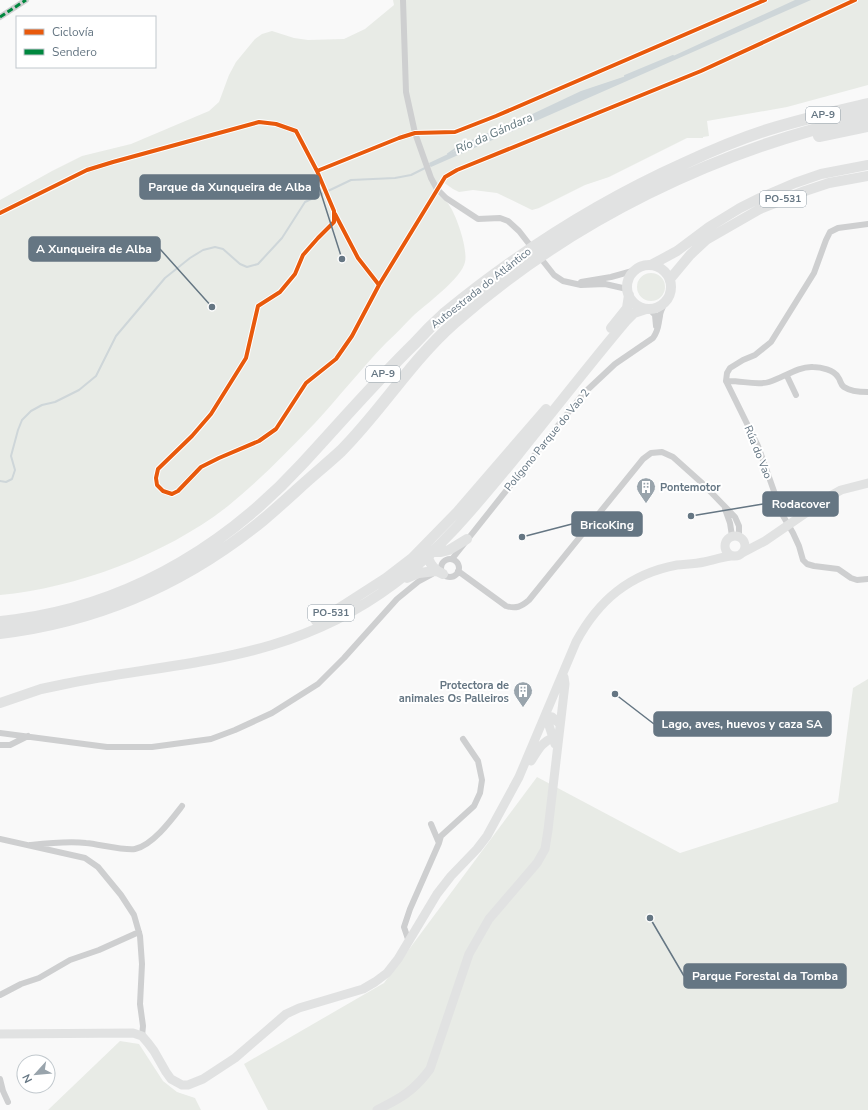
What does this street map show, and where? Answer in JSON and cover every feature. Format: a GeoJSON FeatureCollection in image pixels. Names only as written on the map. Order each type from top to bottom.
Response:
{"type":"FeatureCollection","features":[{"type":"Feature","properties":{"kind":"highway"},"geometry":{"type":"LineString","coordinates":[[778,127],[801,115],[868,98]]}},
{"type":"Feature","properties":{"kind":"highway","name":"Autoestrada do Atlántico"},"geometry":{"type":"LineString","coordinates":[[0,622],[55,613],[113,596],[143,584],[200,552],[253,512],[281,486],[391,366],[442,316],[497,273],[548,237],[586,214],[648,180],[711,151],[778,127],[868,104]]}},
{"type":"Feature","properties":{"kind":"highway","name":"Autoestrada do Atlántico"},"geometry":{"type":"LineString","coordinates":[[0,633],[39,628],[70,621],[111,608],[170,583],[203,564],[263,520],[341,450],[416,362],[453,324],[490,293],[571,236],[619,208],[677,179],[780,139],[868,116]]}},
{"type":"Feature","properties":{"kind":"highway"},"geometry":{"type":"LineString","coordinates":[[744,152],[868,126]]}},
{"type":"Feature","properties":{"kind":"main road","name":"PO-531"},"geometry":{"type":"LineString","coordinates":[[0,698],[26,688],[71,676],[197,656],[265,641],[300,629],[327,616],[386,578],[412,558],[458,512],[536,421],[626,308],[628,281],[636,270],[641,267],[651,265],[677,251],[709,227],[760,198],[821,174],[868,165]]}},
{"type":"Feature","properties":{"kind":"main road","name":"PO-531"},"geometry":{"type":"LineString","coordinates":[[670,279],[690,255],[706,240],[760,209],[829,183],[868,176]]}},
{"type":"Feature","properties":{"kind":"main road"},"geometry":{"type":"LineString","coordinates":[[651,265],[662,269],[670,279],[671,292],[669,298],[664,304]]}},
{"type":"Feature","properties":{"kind":"main road"},"geometry":{"type":"LineString","coordinates":[[628,292],[636,304],[648,309]]}},
{"type":"Feature","properties":{"kind":"main road","name":"PO-531"},"geometry":{"type":"LineString","coordinates":[[0,704],[41,689],[220,657],[271,645],[307,632],[358,607],[390,585],[432,552],[466,518],[634,313],[660,307],[664,304]]}},
{"type":"Feature","properties":{"kind":"main road"},"geometry":{"type":"LineString","coordinates":[[439,573],[428,558],[436,544],[466,513],[486,486],[558,400],[574,374]]}},
{"type":"Feature","properties":{"kind":"main road"},"geometry":{"type":"LineString","coordinates":[[432,552],[449,550],[467,539]]}},
{"type":"Feature","properties":{"kind":"main road"},"geometry":{"type":"LineString","coordinates":[[361,594],[390,585],[419,573],[439,573]]}},
{"type":"Feature","properties":{"kind":"street"},"geometry":{"type":"LineString","coordinates":[[0,17],[26,0]]}},
{"type":"Feature","properties":{"kind":"street"},"geometry":{"type":"LineString","coordinates":[[403,0],[406,92],[415,133],[431,178],[437,189],[446,198],[478,219],[500,218],[508,221],[519,231],[554,275],[563,282],[581,285],[605,284],[628,292]]}},
{"type":"Feature","properties":{"kind":"street"},"geometry":{"type":"LineString","coordinates":[[868,224],[838,228],[830,232],[814,273],[771,342],[755,355],[742,360],[730,368],[727,373],[726,381],[738,380],[748,383],[768,383],[806,368],[813,367],[830,371],[840,379],[840,384],[846,389],[868,392]]}},
{"type":"Feature","properties":{"kind":"street"},"geometry":{"type":"LineString","coordinates":[[570,284],[610,277],[636,270]]}},
{"type":"Feature","properties":{"kind":"street"},"geometry":{"type":"LineString","coordinates":[[655,335],[660,324],[660,315],[664,304]]}},
{"type":"Feature","properties":{"kind":"street"},"geometry":{"type":"LineString","coordinates":[[648,309],[655,315],[655,335]]}},
{"type":"Feature","properties":{"kind":"street","name":"Polígono Parque do Vao 2"},"geometry":{"type":"LineString","coordinates":[[452,559],[583,394],[615,364],[649,341],[655,335]]}},
{"type":"Feature","properties":{"kind":"street"},"geometry":{"type":"LineString","coordinates":[[787,376],[796,395]]}},
{"type":"Feature","properties":{"kind":"street","name":"Rúa do Vao"},"geometry":{"type":"LineString","coordinates":[[726,381],[758,446],[774,494],[782,514],[799,546],[803,560],[807,564],[838,569],[851,578],[857,580],[868,579]]}},
{"type":"Feature","properties":{"kind":"street"},"geometry":{"type":"LineString","coordinates":[[458,571],[506,606],[514,608],[523,605],[529,600],[643,459],[651,453],[662,452],[673,458],[702,483],[734,517],[738,526],[739,539],[744,551],[742,553]]}},
{"type":"Feature","properties":{"kind":"street"},"geometry":{"type":"LineString","coordinates":[[758,544],[739,539],[726,541],[728,552],[735,556],[758,544],[841,490],[868,483]]}},
{"type":"Feature","properties":{"kind":"street"},"geometry":{"type":"LineString","coordinates":[[0,1034],[133,1033],[142,1036],[154,1051],[171,1079],[182,1085],[188,1085],[194,1083],[235,1058],[286,1014],[299,1008],[363,989],[375,982],[387,974],[409,942],[442,888],[487,836],[519,777],[576,642],[586,624],[599,608],[611,596],[628,583],[642,576],[677,565],[709,561],[728,552]]}},
{"type":"Feature","properties":{"kind":"street"},"geometry":{"type":"LineString","coordinates":[[0,733],[107,746],[152,747],[211,739],[272,713],[318,684],[344,658],[396,599],[418,581],[439,573],[448,577],[457,574],[458,565],[452,559],[446,559],[442,563],[439,573]]}},
{"type":"Feature","properties":{"kind":"street"},"geometry":{"type":"LineString","coordinates":[[390,585],[396,599]]}},
{"type":"Feature","properties":{"kind":"street"},"geometry":{"type":"LineString","coordinates":[[377,1110],[401,1098],[411,1091],[421,1082],[430,1069],[469,954],[489,919],[537,863],[544,849],[548,830],[565,684],[564,672]]}},
{"type":"Feature","properties":{"kind":"street"},"geometry":{"type":"LineString","coordinates":[[546,716],[552,717],[560,724]]}},
{"type":"Feature","properties":{"kind":"street"},"geometry":{"type":"LineString","coordinates":[[546,716],[557,749]]}},
{"type":"Feature","properties":{"kind":"street"},"geometry":{"type":"LineString","coordinates":[[0,745],[10,745],[29,736]]}},
{"type":"Feature","properties":{"kind":"street"},"geometry":{"type":"LineString","coordinates":[[409,942],[404,927],[410,909],[441,836],[474,806],[480,793],[482,780],[478,760],[463,738]]}},
{"type":"Feature","properties":{"kind":"street"},"geometry":{"type":"LineString","coordinates":[[519,777],[541,746],[548,739],[554,738]]}},
{"type":"Feature","properties":{"kind":"street"},"geometry":{"type":"LineString","coordinates":[[25,845],[55,842],[85,843],[134,849],[144,846],[166,827],[182,806]]}},
{"type":"Feature","properties":{"kind":"street"},"geometry":{"type":"LineString","coordinates":[[431,824],[439,843]]}},
{"type":"Feature","properties":{"kind":"street"},"geometry":{"type":"LineString","coordinates":[[0,839],[85,858],[98,867],[121,895],[134,915],[139,932],[142,964],[140,1004],[144,1026],[142,1036]]}},
{"type":"Feature","properties":{"kind":"street"},"geometry":{"type":"LineString","coordinates":[[0,995],[21,984],[39,978],[70,960],[99,950],[139,932]]}},
{"type":"Feature","properties":{"kind":"street"},"geometry":{"type":"LineString","coordinates":[[0,1079],[8,1102]]}},
{"type":"Feature","properties":{"kind":"shaded area"},"geometry":{"type":"Polygon","coordinates":[[[393,0],[868,0],[868,85],[787,107],[707,121],[709,136],[703,138],[687,138],[609,177],[585,185],[532,210],[497,193],[473,190],[459,192],[443,182],[437,194],[448,204],[458,225],[466,257],[462,268],[457,276],[434,299],[412,317],[386,343],[315,423],[262,476],[228,506],[204,523],[149,553],[120,566],[60,585],[0,595],[0,200],[82,156],[131,144],[209,111],[219,102],[229,75],[236,62],[255,39],[262,34],[272,31],[294,38],[308,40],[344,39],[365,29],[394,5],[393,0]]]}},
{"type":"Feature","properties":{"kind":"shaded area"},"geometry":{"type":"Polygon","coordinates":[[[651,273],[657,274],[661,277],[664,281],[664,293],[661,297],[657,300],[651,301],[645,300],[641,297],[638,293],[637,287],[638,281],[641,277],[645,274],[651,273]]]}},
{"type":"Feature","properties":{"kind":"shaded area"},"geometry":{"type":"Polygon","coordinates":[[[868,679],[868,1110],[268,1110],[244,1064],[384,983],[537,777],[680,853],[838,802],[853,688],[868,679]]]}},
{"type":"Feature","properties":{"kind":"shaded area"},"geometry":{"type":"Polygon","coordinates":[[[120,1041],[139,1044],[163,1081],[177,1092],[195,1098],[201,1110],[48,1110],[120,1041]]]}},
{"type":"Feature","properties":{"kind":"water"},"geometry":{"type":"Polygon","coordinates":[[[795,0],[811,0],[431,167],[429,163],[581,91],[626,76],[671,57],[795,0]]]}},
{"type":"Feature","properties":{"kind":"waterway","name":"Río da Gándara"},"geometry":{"type":"LineString","coordinates":[[625,76],[673,56]]}},
{"type":"Feature","properties":{"kind":"waterway","name":"Río da Gándara"},"geometry":{"type":"LineString","coordinates":[[448,154],[458,147],[507,126]]}},
{"type":"Feature","properties":{"kind":"waterway","name":"Río da Gándara"},"geometry":{"type":"LineString","coordinates":[[0,481],[6,482],[12,479],[15,470],[11,456],[22,420],[31,411],[42,405],[55,402],[79,390],[96,376],[116,336],[165,278],[190,258],[203,250],[215,247],[223,249],[240,264],[247,267],[258,264],[282,238],[305,202],[351,180],[395,178],[411,175],[433,164]]}},
{"type":"Feature","properties":{"kind":"marked path"},"geometry":{"type":"LineString","coordinates":[[0,17],[26,0]]}},
{"type":"Feature","properties":{"kind":"cycle path"},"geometry":{"type":"LineString","coordinates":[[317,171],[415,133],[455,132],[496,116],[765,0]]}},
{"type":"Feature","properties":{"kind":"cycle path"},"geometry":{"type":"LineString","coordinates":[[379,285],[445,177],[457,170],[701,71],[855,0]]}},
{"type":"Feature","properties":{"kind":"cycle path"},"geometry":{"type":"LineString","coordinates":[[0,213],[87,170],[113,162],[259,122],[276,124],[296,131],[317,171],[334,211],[334,222],[303,255],[295,274],[280,292],[258,306],[246,358],[211,414],[192,436],[158,469],[156,478],[157,485],[163,491],[172,494],[178,491],[201,467],[259,441],[276,429],[306,383],[336,359],[352,336],[379,285],[358,258],[335,214]]}},
{"type":"Feature","properties":{"kind":"place","name":"Parque da Xunqueira de Alba"},"geometry":{"type":"Point","coordinates":[342,259]}},
{"type":"Feature","properties":{"kind":"place","name":"A Xunqueira de Alba"},"geometry":{"type":"Point","coordinates":[212,307]}},
{"type":"Feature","properties":{"kind":"place","name":"Pontemotor"},"geometry":{"type":"Point","coordinates":[646,504]}},
{"type":"Feature","properties":{"kind":"place","name":"Rodacover"},"geometry":{"type":"Point","coordinates":[691,516]}},
{"type":"Feature","properties":{"kind":"place","name":"BricoKing"},"geometry":{"type":"Point","coordinates":[522,537]}},
{"type":"Feature","properties":{"kind":"place","name":"Lago, aves, huevos y caza SA"},"geometry":{"type":"Point","coordinates":[615,694]}},
{"type":"Feature","properties":{"kind":"place","name":"Protectora de animales Os Palleiros"},"geometry":{"type":"Point","coordinates":[523,708]}},
{"type":"Feature","properties":{"kind":"place","name":"Parque Forestal da Tomba"},"geometry":{"type":"Point","coordinates":[650,918]}}]}
